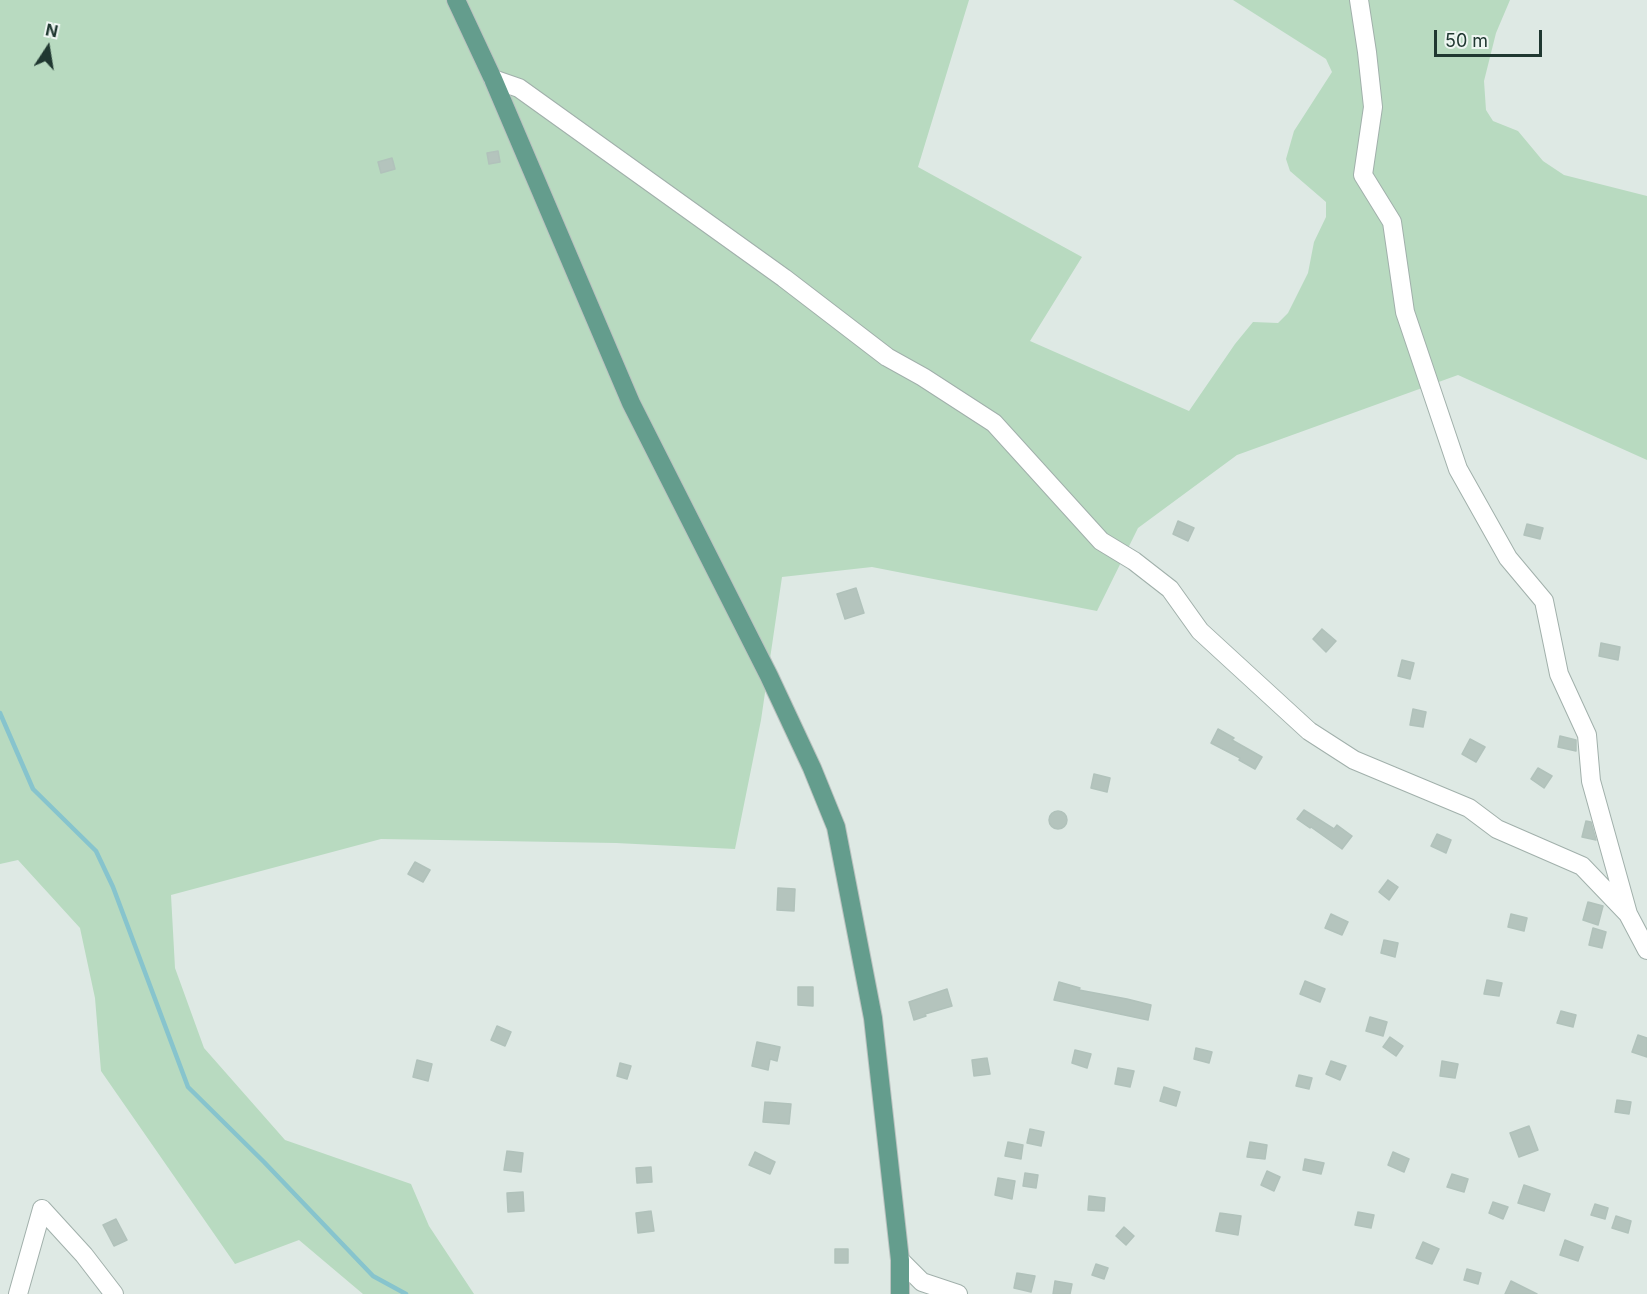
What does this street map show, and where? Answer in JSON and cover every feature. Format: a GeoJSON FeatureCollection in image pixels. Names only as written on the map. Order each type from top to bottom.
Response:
{"type":"FeatureCollection","features":[{"type":"Feature","properties":{"kind":"main road"},"geometry":{"type":"LineString","coordinates":[[456,0],[493,79],[631,403],[769,676],[812,768],[836,827],[873,1018],[900,1260],[900,1294]]}},
{"type":"Feature","properties":{"kind":"street"},"geometry":{"type":"LineString","coordinates":[[1359,0],[1373,107],[1363,175],[1392,222],[1405,312],[1458,469],[1508,558],[1544,601],[1559,674],[1587,735],[1591,781],[1628,914],[1647,950]]}},
{"type":"Feature","properties":{"kind":"street"},"geometry":{"type":"LineString","coordinates":[[493,79],[519,88],[784,278],[887,357],[923,377],[994,423],[1101,541],[1134,561],[1170,590],[1200,631],[1309,731],[1354,760],[1469,808],[1497,829],[1582,866],[1628,914]]}},
{"type":"Feature","properties":{"kind":"street"},"geometry":{"type":"LineString","coordinates":[[18,1294],[42,1209],[84,1255],[114,1294]]}},
{"type":"Feature","properties":{"kind":"street"},"geometry":{"type":"LineString","coordinates":[[900,1260],[922,1282],[958,1294]]}},
{"type":"Feature","properties":{"kind":"green space"},"geometry":{"type":"Polygon","coordinates":[[[0,0],[969,0],[918,167],[1082,257],[1030,341],[1189,411],[1253,322],[1278,323],[1288,313],[1308,273],[1314,242],[1326,217],[1326,202],[1290,171],[1286,159],[1294,131],[1332,72],[1326,59],[1233,0],[1510,0],[1496,33],[1484,81],[1486,110],[1493,121],[1518,131],[1543,161],[1564,175],[1647,196],[1647,460],[1458,375],[1237,455],[1138,528],[1097,611],[872,567],[782,577],[761,720],[735,849],[616,843],[381,839],[171,895],[175,968],[204,1048],[285,1140],[411,1184],[429,1226],[474,1294],[363,1294],[299,1240],[235,1264],[101,1071],[95,998],[80,928],[18,860],[0,864],[0,0]]]}},
{"type":"Feature","properties":{"kind":"building"},"geometry":{"type":"Polygon","coordinates":[[[498,151],[500,162],[489,164],[487,153],[498,151]]]}},
{"type":"Feature","properties":{"kind":"building"},"geometry":{"type":"Polygon","coordinates":[[[392,158],[395,169],[381,173],[378,162],[392,158]]]}},
{"type":"Feature","properties":{"kind":"building"},"geometry":{"type":"Polygon","coordinates":[[[1178,521],[1194,528],[1188,541],[1173,534],[1178,521]]]}},
{"type":"Feature","properties":{"kind":"building"},"geometry":{"type":"Polygon","coordinates":[[[1527,524],[1543,528],[1540,539],[1524,535],[1527,524]]]}},
{"type":"Feature","properties":{"kind":"building"},"geometry":{"type":"Polygon","coordinates":[[[856,588],[864,613],[845,619],[837,594],[856,588]]]}},
{"type":"Feature","properties":{"kind":"building"},"geometry":{"type":"Polygon","coordinates":[[[1322,629],[1336,641],[1326,652],[1313,639],[1322,629]]]}},
{"type":"Feature","properties":{"kind":"building"},"geometry":{"type":"Polygon","coordinates":[[[1601,643],[1620,647],[1618,660],[1599,656],[1601,643]]]}},
{"type":"Feature","properties":{"kind":"building"},"geometry":{"type":"Polygon","coordinates":[[[1402,660],[1414,663],[1410,679],[1398,676],[1402,660]]]}},
{"type":"Feature","properties":{"kind":"building"},"geometry":{"type":"Polygon","coordinates":[[[1413,709],[1426,712],[1423,727],[1410,725],[1413,709]]]}},
{"type":"Feature","properties":{"kind":"building"},"geometry":{"type":"Polygon","coordinates":[[[1218,729],[1262,757],[1255,769],[1239,760],[1240,758],[1211,743],[1218,729]]]}},
{"type":"Feature","properties":{"kind":"building"},"geometry":{"type":"Polygon","coordinates":[[[1560,736],[1576,740],[1576,751],[1558,747],[1560,736]]]}},
{"type":"Feature","properties":{"kind":"building"},"geometry":{"type":"Polygon","coordinates":[[[1470,739],[1485,747],[1476,762],[1462,754],[1470,739]]]}},
{"type":"Feature","properties":{"kind":"building"},"geometry":{"type":"Polygon","coordinates":[[[1538,768],[1552,776],[1544,788],[1531,779],[1538,768]]]}},
{"type":"Feature","properties":{"kind":"building"},"geometry":{"type":"Polygon","coordinates":[[[1094,774],[1110,778],[1107,792],[1091,788],[1094,774]]]}},
{"type":"Feature","properties":{"kind":"building"},"geometry":{"type":"Polygon","coordinates":[[[1304,810],[1334,829],[1337,825],[1352,836],[1342,849],[1297,819],[1304,810]]]}},
{"type":"Feature","properties":{"kind":"building"},"geometry":{"type":"Polygon","coordinates":[[[1058,811],[1064,814],[1067,820],[1064,826],[1058,829],[1052,826],[1049,820],[1052,814],[1058,811]]]}},
{"type":"Feature","properties":{"kind":"building"},"geometry":{"type":"Polygon","coordinates":[[[1586,821],[1591,822],[1596,840],[1582,837],[1586,821]]]}},
{"type":"Feature","properties":{"kind":"building"},"geometry":{"type":"Polygon","coordinates":[[[1437,834],[1451,840],[1446,853],[1431,846],[1437,834]]]}},
{"type":"Feature","properties":{"kind":"building"},"geometry":{"type":"Polygon","coordinates":[[[415,862],[430,870],[423,882],[408,874],[415,862]]]}},
{"type":"Feature","properties":{"kind":"building"},"geometry":{"type":"Polygon","coordinates":[[[1388,880],[1398,887],[1389,900],[1379,892],[1388,880]]]}},
{"type":"Feature","properties":{"kind":"building"},"geometry":{"type":"Polygon","coordinates":[[[778,888],[795,889],[794,911],[777,910],[778,888]]]}},
{"type":"Feature","properties":{"kind":"building"},"geometry":{"type":"Polygon","coordinates":[[[1588,902],[1603,906],[1598,925],[1583,920],[1588,902]]]}},
{"type":"Feature","properties":{"kind":"building"},"geometry":{"type":"Polygon","coordinates":[[[1331,914],[1348,922],[1342,935],[1325,928],[1331,914]]]}},
{"type":"Feature","properties":{"kind":"building"},"geometry":{"type":"Polygon","coordinates":[[[1511,914],[1527,918],[1524,931],[1508,927],[1511,914]]]}},
{"type":"Feature","properties":{"kind":"building"},"geometry":{"type":"Polygon","coordinates":[[[1593,928],[1606,932],[1602,948],[1589,945],[1593,928]]]}},
{"type":"Feature","properties":{"kind":"building"},"geometry":{"type":"Polygon","coordinates":[[[1384,940],[1398,943],[1395,957],[1381,953],[1384,940]]]}},
{"type":"Feature","properties":{"kind":"building"},"geometry":{"type":"Polygon","coordinates":[[[1487,980],[1502,983],[1499,996],[1484,994],[1487,980]]]}},
{"type":"Feature","properties":{"kind":"building"},"geometry":{"type":"Polygon","coordinates":[[[1305,981],[1325,989],[1320,1002],[1300,994],[1305,981]]]}},
{"type":"Feature","properties":{"kind":"building"},"geometry":{"type":"Polygon","coordinates":[[[1059,982],[1080,988],[1079,990],[1151,1005],[1148,1020],[1054,1000],[1059,982]]]}},
{"type":"Feature","properties":{"kind":"building"},"geometry":{"type":"Polygon","coordinates":[[[798,987],[813,987],[813,1006],[798,1005],[798,987]]]}},
{"type":"Feature","properties":{"kind":"building"},"geometry":{"type":"Polygon","coordinates":[[[947,989],[952,1006],[925,1014],[926,1016],[914,1020],[909,1002],[947,989]]]}},
{"type":"Feature","properties":{"kind":"building"},"geometry":{"type":"Polygon","coordinates":[[[1561,1011],[1576,1015],[1573,1027],[1557,1023],[1561,1011]]]}},
{"type":"Feature","properties":{"kind":"building"},"geometry":{"type":"Polygon","coordinates":[[[1370,1017],[1387,1022],[1383,1036],[1366,1031],[1370,1017]]]}},
{"type":"Feature","properties":{"kind":"building"},"geometry":{"type":"Polygon","coordinates":[[[497,1026],[511,1032],[505,1046],[491,1040],[497,1026]]]}},
{"type":"Feature","properties":{"kind":"building"},"geometry":{"type":"Polygon","coordinates":[[[1638,1035],[1647,1038],[1647,1057],[1632,1052],[1638,1035]]]}},
{"type":"Feature","properties":{"kind":"building"},"geometry":{"type":"Polygon","coordinates":[[[1390,1037],[1403,1046],[1396,1056],[1383,1047],[1390,1037]]]}},
{"type":"Feature","properties":{"kind":"building"},"geometry":{"type":"Polygon","coordinates":[[[757,1042],[780,1047],[777,1061],[770,1059],[768,1070],[752,1066],[757,1042]]]}},
{"type":"Feature","properties":{"kind":"building"},"geometry":{"type":"Polygon","coordinates":[[[1196,1048],[1212,1052],[1209,1063],[1194,1059],[1196,1048]]]}},
{"type":"Feature","properties":{"kind":"building"},"geometry":{"type":"Polygon","coordinates":[[[1075,1050],[1091,1054],[1087,1068],[1072,1063],[1075,1050]]]}},
{"type":"Feature","properties":{"kind":"building"},"geometry":{"type":"Polygon","coordinates":[[[987,1058],[990,1074],[974,1076],[972,1060],[987,1058]]]}},
{"type":"Feature","properties":{"kind":"building"},"geometry":{"type":"Polygon","coordinates":[[[417,1060],[432,1064],[428,1081],[413,1077],[417,1060]]]}},
{"type":"Feature","properties":{"kind":"building"},"geometry":{"type":"Polygon","coordinates":[[[1331,1061],[1346,1066],[1340,1080],[1326,1074],[1331,1061]]]}},
{"type":"Feature","properties":{"kind":"building"},"geometry":{"type":"Polygon","coordinates":[[[1442,1061],[1458,1064],[1455,1078],[1440,1076],[1442,1061]]]}},
{"type":"Feature","properties":{"kind":"building"},"geometry":{"type":"Polygon","coordinates":[[[620,1063],[631,1066],[627,1079],[617,1076],[620,1063]]]}},
{"type":"Feature","properties":{"kind":"building"},"geometry":{"type":"Polygon","coordinates":[[[1118,1068],[1134,1071],[1130,1087],[1115,1084],[1118,1068]]]}},
{"type":"Feature","properties":{"kind":"building"},"geometry":{"type":"Polygon","coordinates":[[[1299,1075],[1312,1078],[1309,1089],[1296,1086],[1299,1075]]]}},
{"type":"Feature","properties":{"kind":"building"},"geometry":{"type":"Polygon","coordinates":[[[1164,1087],[1180,1092],[1176,1106],[1160,1101],[1164,1087]]]}},
{"type":"Feature","properties":{"kind":"building"},"geometry":{"type":"Polygon","coordinates":[[[1617,1100],[1631,1102],[1629,1114],[1615,1112],[1617,1100]]]}},
{"type":"Feature","properties":{"kind":"building"},"geometry":{"type":"Polygon","coordinates":[[[765,1102],[791,1104],[789,1124],[763,1122],[765,1102]]]}},
{"type":"Feature","properties":{"kind":"building"},"geometry":{"type":"Polygon","coordinates":[[[1529,1126],[1538,1150],[1519,1157],[1510,1133],[1529,1126]]]}},
{"type":"Feature","properties":{"kind":"building"},"geometry":{"type":"Polygon","coordinates":[[[1030,1129],[1044,1132],[1041,1146],[1027,1143],[1030,1129]]]}},
{"type":"Feature","properties":{"kind":"building"},"geometry":{"type":"Polygon","coordinates":[[[1008,1142],[1023,1145],[1021,1159],[1005,1156],[1008,1142]]]}},
{"type":"Feature","properties":{"kind":"building"},"geometry":{"type":"Polygon","coordinates":[[[1250,1142],[1267,1145],[1265,1159],[1247,1157],[1250,1142]]]}},
{"type":"Feature","properties":{"kind":"building"},"geometry":{"type":"Polygon","coordinates":[[[507,1151],[523,1153],[521,1172],[504,1170],[507,1151]]]}},
{"type":"Feature","properties":{"kind":"building"},"geometry":{"type":"Polygon","coordinates":[[[755,1152],[775,1162],[770,1174],[749,1165],[755,1152]]]}},
{"type":"Feature","properties":{"kind":"building"},"geometry":{"type":"Polygon","coordinates":[[[1393,1152],[1409,1159],[1404,1172],[1388,1165],[1393,1152]]]}},
{"type":"Feature","properties":{"kind":"building"},"geometry":{"type":"Polygon","coordinates":[[[1305,1159],[1324,1163],[1321,1174],[1303,1170],[1305,1159]]]}},
{"type":"Feature","properties":{"kind":"building"},"geometry":{"type":"Polygon","coordinates":[[[651,1167],[652,1182],[637,1183],[636,1168],[651,1167]]]}},
{"type":"Feature","properties":{"kind":"building"},"geometry":{"type":"Polygon","coordinates":[[[1267,1171],[1280,1177],[1274,1191],[1261,1185],[1267,1171]]]}},
{"type":"Feature","properties":{"kind":"building"},"geometry":{"type":"Polygon","coordinates":[[[1025,1173],[1038,1175],[1036,1188],[1023,1186],[1025,1173]]]}},
{"type":"Feature","properties":{"kind":"building"},"geometry":{"type":"Polygon","coordinates":[[[1452,1174],[1468,1179],[1464,1192],[1447,1187],[1452,1174]]]}},
{"type":"Feature","properties":{"kind":"building"},"geometry":{"type":"Polygon","coordinates":[[[998,1178],[1015,1181],[1012,1199],[995,1195],[998,1178]]]}},
{"type":"Feature","properties":{"kind":"building"},"geometry":{"type":"Polygon","coordinates":[[[1524,1185],[1550,1194],[1544,1211],[1518,1203],[1524,1185]]]}},
{"type":"Feature","properties":{"kind":"building"},"geometry":{"type":"Polygon","coordinates":[[[523,1192],[524,1211],[508,1212],[507,1193],[523,1192]]]}},
{"type":"Feature","properties":{"kind":"building"},"geometry":{"type":"Polygon","coordinates":[[[1089,1196],[1105,1198],[1104,1211],[1088,1210],[1089,1196]]]}},
{"type":"Feature","properties":{"kind":"building"},"geometry":{"type":"Polygon","coordinates":[[[1493,1202],[1508,1207],[1503,1219],[1489,1213],[1493,1202]]]}},
{"type":"Feature","properties":{"kind":"building"},"geometry":{"type":"Polygon","coordinates":[[[1595,1204],[1608,1208],[1605,1219],[1591,1215],[1595,1204]]]}},
{"type":"Feature","properties":{"kind":"building"},"geometry":{"type":"Polygon","coordinates":[[[651,1211],[654,1231],[638,1233],[636,1213],[651,1211]]]}},
{"type":"Feature","properties":{"kind":"building"},"geometry":{"type":"Polygon","coordinates":[[[1358,1212],[1374,1215],[1371,1228],[1355,1225],[1358,1212]]]}},
{"type":"Feature","properties":{"kind":"building"},"geometry":{"type":"Polygon","coordinates":[[[1220,1213],[1241,1216],[1238,1235],[1216,1231],[1220,1213]]]}},
{"type":"Feature","properties":{"kind":"building"},"geometry":{"type":"Polygon","coordinates":[[[1616,1216],[1631,1221],[1628,1233],[1612,1228],[1616,1216]]]}},
{"type":"Feature","properties":{"kind":"building"},"geometry":{"type":"Polygon","coordinates":[[[116,1219],[127,1240],[114,1246],[103,1225],[116,1219]]]}},
{"type":"Feature","properties":{"kind":"building"},"geometry":{"type":"Polygon","coordinates":[[[1124,1227],[1134,1236],[1126,1245],[1116,1236],[1124,1227]]]}},
{"type":"Feature","properties":{"kind":"building"},"geometry":{"type":"Polygon","coordinates":[[[1565,1240],[1583,1247],[1578,1261],[1560,1255],[1565,1240]]]}},
{"type":"Feature","properties":{"kind":"building"},"geometry":{"type":"Polygon","coordinates":[[[1423,1242],[1439,1249],[1432,1264],[1416,1258],[1423,1242]]]}},
{"type":"Feature","properties":{"kind":"building"},"geometry":{"type":"Polygon","coordinates":[[[835,1249],[848,1249],[848,1263],[835,1263],[835,1249]]]}},
{"type":"Feature","properties":{"kind":"building"},"geometry":{"type":"Polygon","coordinates":[[[1096,1264],[1108,1268],[1104,1279],[1092,1275],[1096,1264]]]}},
{"type":"Feature","properties":{"kind":"building"},"geometry":{"type":"Polygon","coordinates":[[[1467,1269],[1481,1273],[1478,1284],[1464,1280],[1467,1269]]]}},
{"type":"Feature","properties":{"kind":"building"},"geometry":{"type":"Polygon","coordinates":[[[1017,1273],[1035,1276],[1031,1292],[1014,1288],[1017,1273]]]}},
{"type":"Feature","properties":{"kind":"building"},"geometry":{"type":"Polygon","coordinates":[[[1055,1281],[1072,1284],[1070,1294],[1053,1294],[1055,1281]]]}},
{"type":"Feature","properties":{"kind":"building"},"geometry":{"type":"Polygon","coordinates":[[[1511,1281],[1537,1294],[1505,1294],[1511,1281]]]}},
{"type":"Feature","properties":{"kind":"waterway"},"geometry":{"type":"LineString","coordinates":[[0,713],[33,789],[96,851],[113,887],[188,1087],[264,1162],[373,1276],[406,1294]]}}]}
